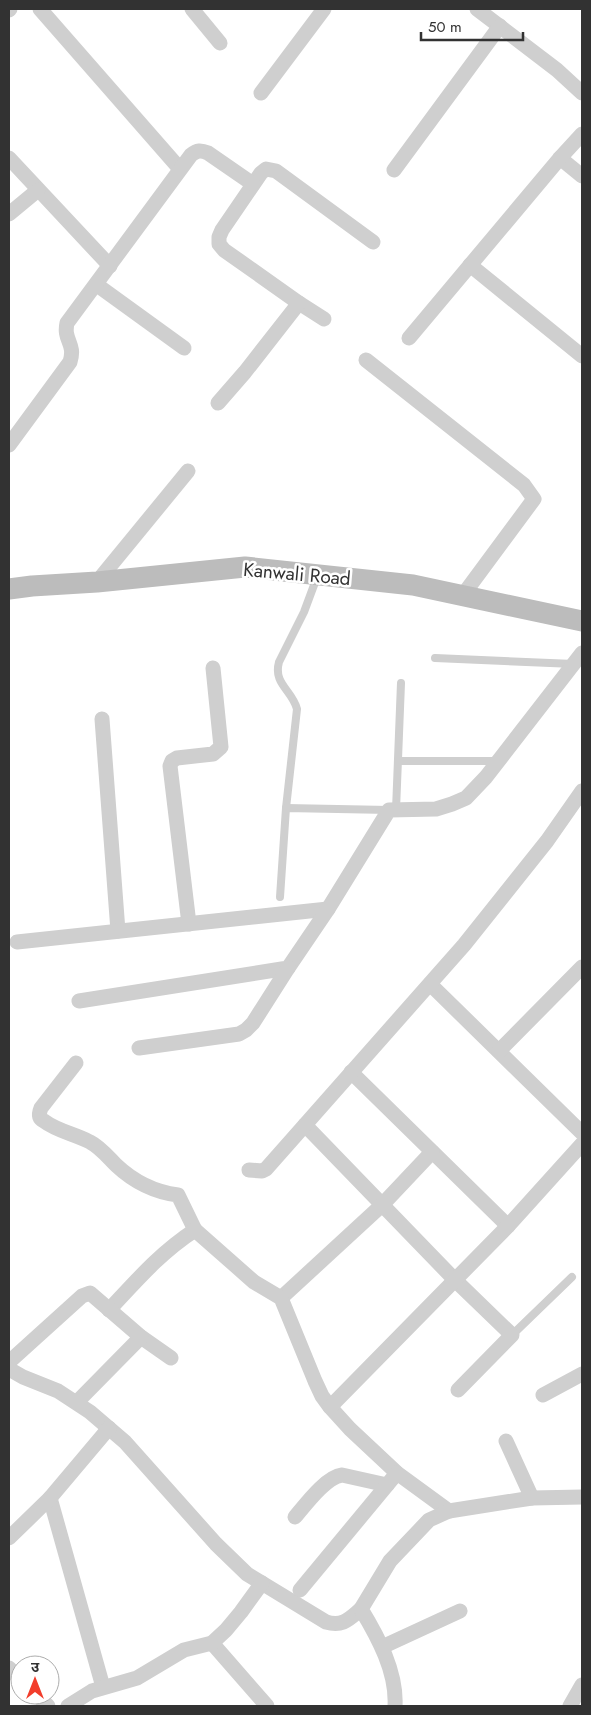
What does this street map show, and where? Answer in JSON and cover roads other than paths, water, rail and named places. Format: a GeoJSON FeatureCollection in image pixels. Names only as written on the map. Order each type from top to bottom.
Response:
{"type":"FeatureCollection","features":[{"type":"Feature","properties":{"kind":"street"},"geometry":{"type":"LineString","coordinates":[[40,9],[180,169]]}},
{"type":"Feature","properties":{"kind":"street"},"geometry":{"type":"LineString","coordinates":[[192,9],[220,43]]}},
{"type":"Feature","properties":{"kind":"street"},"geometry":{"type":"LineString","coordinates":[[261,93],[324,9]]}},
{"type":"Feature","properties":{"kind":"street"},"geometry":{"type":"LineString","coordinates":[[477,9],[557,70],[582,93]]}},
{"type":"Feature","properties":{"kind":"street"},"geometry":{"type":"LineString","coordinates":[[394,170],[500,26]]}},
{"type":"Feature","properties":{"kind":"street"},"geometry":{"type":"LineString","coordinates":[[409,338],[582,134]]}},
{"type":"Feature","properties":{"kind":"street"},"geometry":{"type":"LineString","coordinates":[[9,445],[70,362],[73,353],[65,330],[67,324],[191,155],[195,151],[201,150],[208,153],[253,184]]}},
{"type":"Feature","properties":{"kind":"street"},"geometry":{"type":"LineString","coordinates":[[9,158],[110,266]]}},
{"type":"Feature","properties":{"kind":"street"},"geometry":{"type":"LineString","coordinates":[[560,158],[582,176]]}},
{"type":"Feature","properties":{"kind":"street"},"geometry":{"type":"LineString","coordinates":[[324,319],[224,250],[219,244],[222,230],[253,184],[266,169],[276,171],[373,242]]}},
{"type":"Feature","properties":{"kind":"street"},"geometry":{"type":"LineString","coordinates":[[9,214],[38,190]]}},
{"type":"Feature","properties":{"kind":"street"},"geometry":{"type":"LineString","coordinates":[[470,265],[582,356]]}},
{"type":"Feature","properties":{"kind":"street"},"geometry":{"type":"LineString","coordinates":[[97,284],[184,348]]}},
{"type":"Feature","properties":{"kind":"street"},"geometry":{"type":"LineString","coordinates":[[218,403],[299,303]]}},
{"type":"Feature","properties":{"kind":"street"},"geometry":{"type":"LineString","coordinates":[[366,360],[524,485],[534,499],[463,595]]}},
{"type":"Feature","properties":{"kind":"street"},"geometry":{"type":"LineString","coordinates":[[97,582],[188,471]]}},
{"type":"Feature","properties":{"kind":"street","name":"Kanwali Road"},"geometry":{"type":"LineString","coordinates":[[9,589],[245,567],[414,585],[582,621]]}},
{"type":"Feature","properties":{"kind":"street"},"geometry":{"type":"LineString","coordinates":[[139,1048],[239,1034],[246,1030],[392,810],[436,809],[466,798],[499,761],[578,658]]}},
{"type":"Feature","properties":{"kind":"street"},"geometry":{"type":"LineString","coordinates":[[189,924],[170,766],[172,761],[177,758],[213,754],[221,747],[213,668]]}},
{"type":"Feature","properties":{"kind":"street"},"geometry":{"type":"LineString","coordinates":[[102,719],[118,931]]}},
{"type":"Feature","properties":{"kind":"street"},"geometry":{"type":"LineString","coordinates":[[249,1170],[262,1171],[266,1169],[430,984],[541,849],[582,790]]}},
{"type":"Feature","properties":{"kind":"street"},"geometry":{"type":"LineString","coordinates":[[17,942],[328,909]]}},
{"type":"Feature","properties":{"kind":"street"},"geometry":{"type":"LineString","coordinates":[[499,1051],[582,967]]}},
{"type":"Feature","properties":{"kind":"street"},"geometry":{"type":"LineString","coordinates":[[79,1002],[288,968]]}},
{"type":"Feature","properties":{"kind":"street"},"geometry":{"type":"LineString","coordinates":[[430,984],[582,1133]]}},
{"type":"Feature","properties":{"kind":"street"},"geometry":{"type":"LineString","coordinates":[[76,1063],[41,1108],[39,1117],[53,1126],[91,1142],[118,1167],[153,1190],[178,1195],[195,1230],[254,1282],[281,1298],[315,1381],[330,1407],[350,1429],[397,1473],[449,1511]]}},
{"type":"Feature","properties":{"kind":"street"},"geometry":{"type":"LineString","coordinates":[[351,1072],[508,1226]]}},
{"type":"Feature","properties":{"kind":"street"},"geometry":{"type":"LineString","coordinates":[[305,1126],[455,1280],[512,1335],[458,1390]]}},
{"type":"Feature","properties":{"kind":"street"},"geometry":{"type":"LineString","coordinates":[[330,1407],[508,1226],[582,1144]]}},
{"type":"Feature","properties":{"kind":"street"},"geometry":{"type":"LineString","coordinates":[[281,1298],[382,1204],[432,1152]]}},
{"type":"Feature","properties":{"kind":"street"},"geometry":{"type":"LineString","coordinates":[[109,1310],[155,1260],[175,1243],[195,1230]]}},
{"type":"Feature","properties":{"kind":"street"},"geometry":{"type":"LineString","coordinates":[[9,1362],[85,1294],[90,1293],[141,1337],[171,1358]]}},
{"type":"Feature","properties":{"kind":"street"},"geometry":{"type":"LineString","coordinates":[[76,1402],[141,1337]]}},
{"type":"Feature","properties":{"kind":"street"},"geometry":{"type":"LineString","coordinates":[[9,1368],[23,1377],[58,1391],[76,1402],[109,1428],[125,1442],[216,1544],[247,1574],[326,1622],[335,1625],[346,1621],[361,1609],[390,1561],[429,1520],[449,1511],[532,1498],[582,1497]]}},
{"type":"Feature","properties":{"kind":"street"},"geometry":{"type":"LineString","coordinates":[[543,1395],[582,1374]]}},
{"type":"Feature","properties":{"kind":"street"},"geometry":{"type":"LineString","coordinates":[[9,1538],[50,1498],[109,1428]]}},
{"type":"Feature","properties":{"kind":"street"},"geometry":{"type":"LineString","coordinates":[[506,1441],[532,1498]]}},
{"type":"Feature","properties":{"kind":"street"},"geometry":{"type":"LineString","coordinates":[[300,1590],[397,1473]]}},
{"type":"Feature","properties":{"kind":"street"},"geometry":{"type":"LineString","coordinates":[[295,1517],[336,1476],[348,1476],[387,1485]]}},
{"type":"Feature","properties":{"kind":"street"},"geometry":{"type":"LineString","coordinates":[[50,1498],[103,1687]]}},
{"type":"Feature","properties":{"kind":"street"},"geometry":{"type":"LineString","coordinates":[[68,1706],[80,1697],[103,1687],[136,1678],[184,1650],[212,1642],[226,1630],[262,1583]]}},
{"type":"Feature","properties":{"kind":"street"},"geometry":{"type":"LineString","coordinates":[[361,1609],[382,1647],[396,1695],[395,1706]]}},
{"type":"Feature","properties":{"kind":"street"},"geometry":{"type":"LineString","coordinates":[[382,1647],[460,1611]]}},
{"type":"Feature","properties":{"kind":"street"},"geometry":{"type":"LineString","coordinates":[[212,1642],[267,1706]]}},
{"type":"Feature","properties":{"kind":"street"},"geometry":{"type":"LineString","coordinates":[[570,1706],[582,1685]]}},
{"type":"Feature","properties":{"kind":"lane"},"geometry":{"type":"LineString","coordinates":[[280,897],[286,808],[297,709],[292,696],[278,677],[277,669],[304,612],[318,575]]}},
{"type":"Feature","properties":{"kind":"lane"},"geometry":{"type":"LineString","coordinates":[[435,658],[578,658]]}},
{"type":"Feature","properties":{"kind":"lane"},"geometry":{"type":"LineString","coordinates":[[286,808],[392,810],[399,761],[401,683]]}},
{"type":"Feature","properties":{"kind":"lane"},"geometry":{"type":"LineString","coordinates":[[399,761],[499,761]]}},
{"type":"Feature","properties":{"kind":"lane"},"geometry":{"type":"LineString","coordinates":[[512,1335],[572,1277]]}}]}
